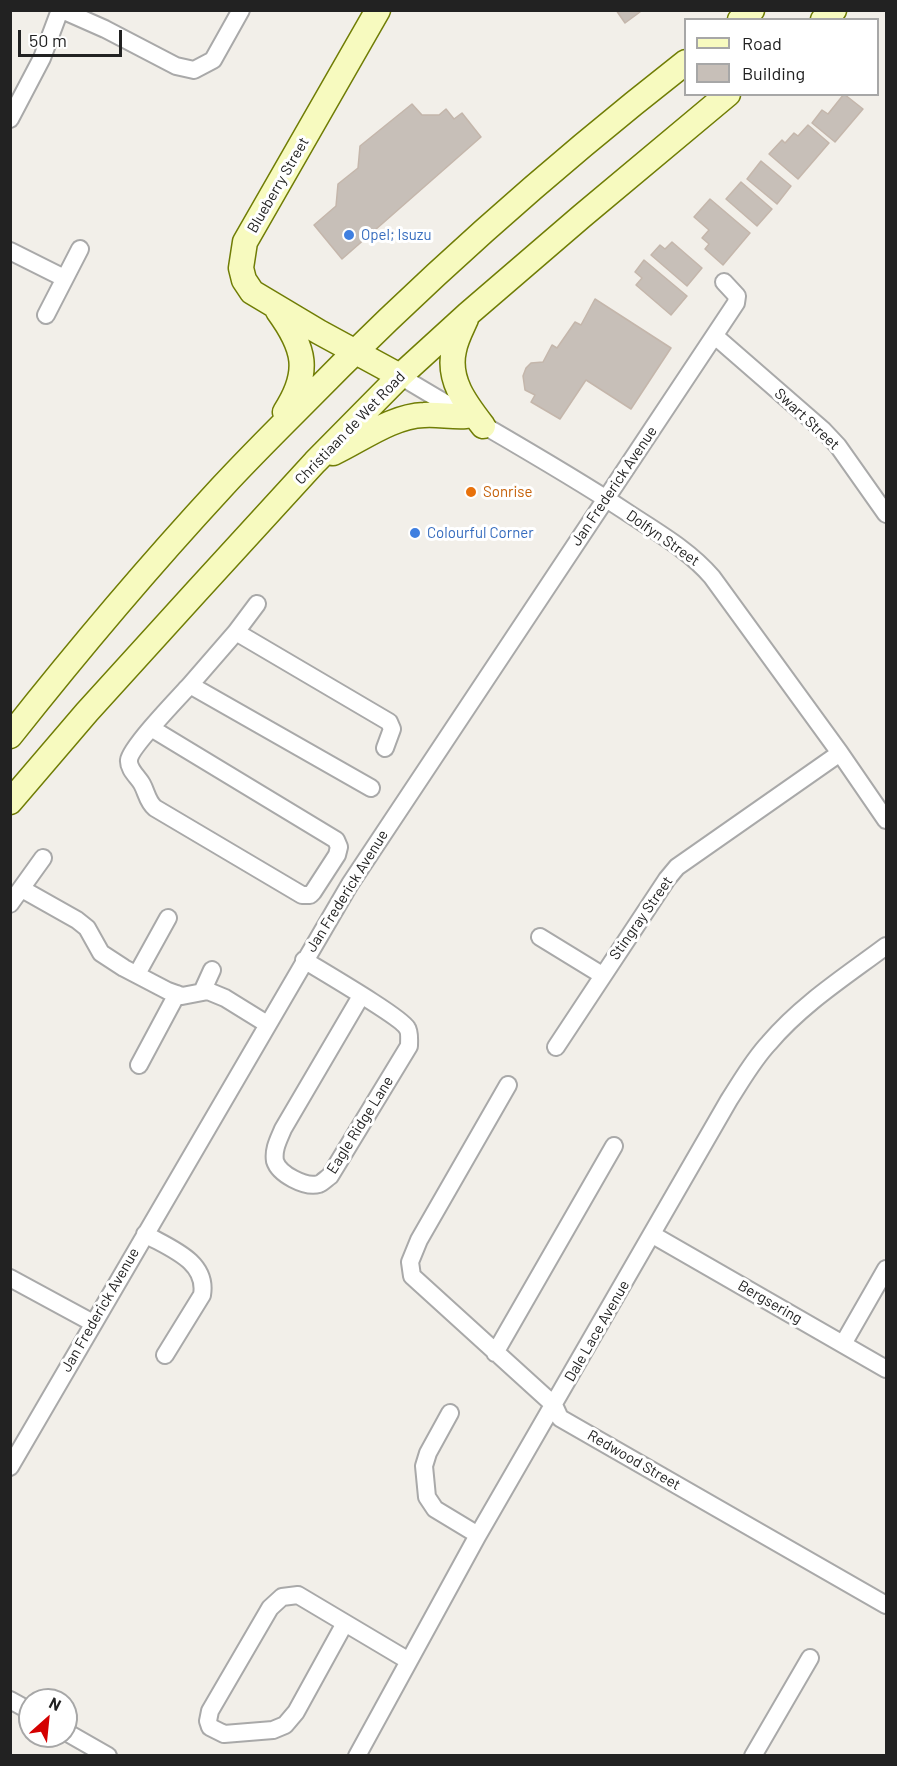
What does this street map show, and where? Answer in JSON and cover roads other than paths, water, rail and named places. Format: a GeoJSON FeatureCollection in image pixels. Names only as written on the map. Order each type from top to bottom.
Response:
{"type":"FeatureCollection","features":[{"type":"Feature","properties":{"kind":"main road","name":"Blueberry Street"},"geometry":{"type":"LineString","coordinates":[[354,352],[252,292],[244,280],[241,267],[245,242],[378,10]]}},
{"type":"Feature","properties":{"kind":"main road"},"geometry":{"type":"LineString","coordinates":[[10,736],[69,661],[223,485],[354,352],[491,224],[684,64]]}},
{"type":"Feature","properties":{"kind":"main road","name":"Christiaan de Wet Road"},"geometry":{"type":"LineString","coordinates":[[10,802],[87,712],[315,462],[400,376],[468,314],[726,96]]}},
{"type":"Feature","properties":{"kind":"main road"},"geometry":{"type":"LineString","coordinates":[[263,444],[291,403],[302,375],[303,362],[297,341],[275,307]]}},
{"type":"Feature","properties":{"kind":"main road"},"geometry":{"type":"LineString","coordinates":[[468,314],[453,350],[454,378],[459,394],[475,421]]}},
{"type":"Feature","properties":{"kind":"main road","name":"Dolfyn Street"},"geometry":{"type":"LineString","coordinates":[[354,352],[400,376]]}},
{"type":"Feature","properties":{"kind":"main road"},"geometry":{"type":"LineString","coordinates":[[315,462],[379,429],[412,417],[424,415],[475,421]]}},
{"type":"Feature","properties":{"kind":"street"},"geometry":{"type":"LineString","coordinates":[[10,119],[42,58],[61,10],[105,29],[176,66],[194,70],[213,60],[241,10]]}},
{"type":"Feature","properties":{"kind":"street"},"geometry":{"type":"LineString","coordinates":[[46,315],[80,249]]}},
{"type":"Feature","properties":{"kind":"street"},"geometry":{"type":"LineString","coordinates":[[10,251],[64,278]]}},
{"type":"Feature","properties":{"kind":"street","name":"Jan Frederick Avenue"},"geometry":{"type":"LineString","coordinates":[[10,1467],[350,884],[736,303],[737,296],[724,282]]}},
{"type":"Feature","properties":{"kind":"street","name":"Swart Street"},"geometry":{"type":"LineString","coordinates":[[715,336],[823,430],[838,446],[886,514]]}},
{"type":"Feature","properties":{"kind":"street","name":"Dolfyn Street"},"geometry":{"type":"LineString","coordinates":[[400,376],[605,498],[680,547],[700,563],[840,753],[886,820]]}},
{"type":"Feature","properties":{"kind":"street"},"geometry":{"type":"LineString","coordinates":[[151,728],[336,840],[339,847],[337,855],[310,895],[302,895],[151,804],[128,762],[129,756],[151,728],[236,632],[257,604]]}},
{"type":"Feature","properties":{"kind":"street"},"geometry":{"type":"LineString","coordinates":[[236,632],[389,722],[392,729],[385,748]]}},
{"type":"Feature","properties":{"kind":"street"},"geometry":{"type":"LineString","coordinates":[[190,685],[371,788]]}},
{"type":"Feature","properties":{"kind":"street","name":"Stingray Street"},"geometry":{"type":"LineString","coordinates":[[556,1047],[602,975],[677,867],[840,753]]}},
{"type":"Feature","properties":{"kind":"street"},"geometry":{"type":"LineString","coordinates":[[10,904],[43,858]]}},
{"type":"Feature","properties":{"kind":"street"},"geometry":{"type":"LineString","coordinates":[[22,889],[77,920],[87,928],[101,953],[136,974],[182,996],[208,992],[225,998],[267,1024]]}},
{"type":"Feature","properties":{"kind":"street"},"geometry":{"type":"LineString","coordinates":[[136,974],[168,918]]}},
{"type":"Feature","properties":{"kind":"street"},"geometry":{"type":"LineString","coordinates":[[540,937],[602,975]]}},
{"type":"Feature","properties":{"kind":"street","name":"Dale Lace Avenue"},"geometry":{"type":"LineString","coordinates":[[357,1755],[478,1535],[752,1063],[769,1042],[814,999],[886,946]]}},
{"type":"Feature","properties":{"kind":"street","name":"Eagle Ridge Lane"},"geometry":{"type":"LineString","coordinates":[[304,960],[401,1021],[408,1029],[409,1046],[330,1176],[319,1184],[306,1184],[292,1178],[282,1170],[276,1162],[275,1148],[283,1129],[361,996]]}},
{"type":"Feature","properties":{"kind":"street"},"geometry":{"type":"LineString","coordinates":[[202,992],[212,970]]}},
{"type":"Feature","properties":{"kind":"street"},"geometry":{"type":"LineString","coordinates":[[139,1065],[177,994]]}},
{"type":"Feature","properties":{"kind":"street","name":"Redwood Street"},"geometry":{"type":"LineString","coordinates":[[508,1085],[419,1240],[410,1262],[412,1276],[554,1405],[560,1418],[886,1605]]}},
{"type":"Feature","properties":{"kind":"street"},"geometry":{"type":"LineString","coordinates":[[495,1353],[614,1146]]}},
{"type":"Feature","properties":{"kind":"street"},"geometry":{"type":"LineString","coordinates":[[145,1234],[191,1260],[203,1286],[202,1295],[165,1355]]}},
{"type":"Feature","properties":{"kind":"street","name":"Bergsering"},"geometry":{"type":"LineString","coordinates":[[652,1235],[886,1369]]}},
{"type":"Feature","properties":{"kind":"street"},"geometry":{"type":"LineString","coordinates":[[843,1344],[886,1269]]}},
{"type":"Feature","properties":{"kind":"street"},"geometry":{"type":"LineString","coordinates":[[10,1278],[93,1323]]}},
{"type":"Feature","properties":{"kind":"street"},"geometry":{"type":"LineString","coordinates":[[450,1413],[428,1453],[424,1466],[427,1497],[435,1509],[478,1535]]}},
{"type":"Feature","properties":{"kind":"street"},"geometry":{"type":"LineString","coordinates":[[345,1623],[296,1712],[285,1725],[273,1731],[224,1734],[210,1727],[208,1720],[210,1711],[275,1602],[282,1597],[298,1595],[409,1661]]}},
{"type":"Feature","properties":{"kind":"street"},"geometry":{"type":"LineString","coordinates":[[753,1755],[810,1658]]}},
{"type":"Feature","properties":{"kind":"street"},"geometry":{"type":"LineString","coordinates":[[78,1739],[108,1755]]}},
{"type":"Feature","properties":{"kind":"place","name":"Opel; Isuzu"},"geometry":{"type":"Point","coordinates":[349,235]}},
{"type":"Feature","properties":{"kind":"place","name":"Sonrise"},"geometry":{"type":"Point","coordinates":[471,492]}},
{"type":"Feature","properties":{"kind":"place","name":"Colourful Corner"},"geometry":{"type":"Point","coordinates":[415,533]}}]}
